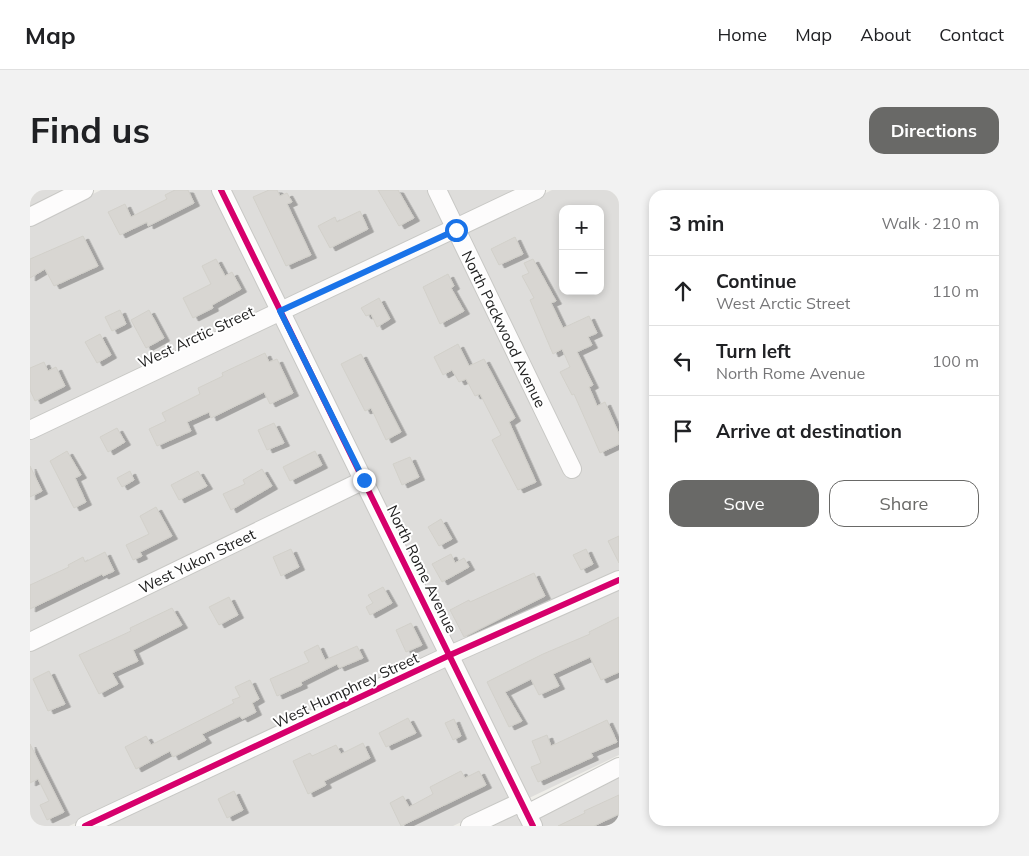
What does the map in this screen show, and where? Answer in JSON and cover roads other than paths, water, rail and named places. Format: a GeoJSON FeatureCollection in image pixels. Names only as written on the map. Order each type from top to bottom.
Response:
{"type":"FeatureCollection","features":[{"type":"Feature","properties":{"kind":"street"},"geometry":{"type":"LineString","coordinates":[[30,217],[84,190]]}},
{"type":"Feature","properties":{"kind":"street","name":"North Rome Avenue"},"geometry":{"type":"LineString","coordinates":[[221,190],[527,814]]}},
{"type":"Feature","properties":{"kind":"street","name":"North Packwood Avenue"},"geometry":{"type":"LineString","coordinates":[[437,190],[572,469]]}},
{"type":"Feature","properties":{"kind":"street","name":"West Arctic Street"},"geometry":{"type":"LineString","coordinates":[[30,430],[456,230],[536,190]]}},
{"type":"Feature","properties":{"kind":"street","name":"West Yukon Street"},"geometry":{"type":"LineString","coordinates":[[30,642],[364,480]]}},
{"type":"Feature","properties":{"kind":"street","name":"West Humphrey Street"},"geometry":{"type":"LineString","coordinates":[[85,826],[450,655],[619,580]]}},
{"type":"Feature","properties":{"kind":"street"},"geometry":{"type":"LineString","coordinates":[[470,826],[527,814],[619,767]]}}]}
